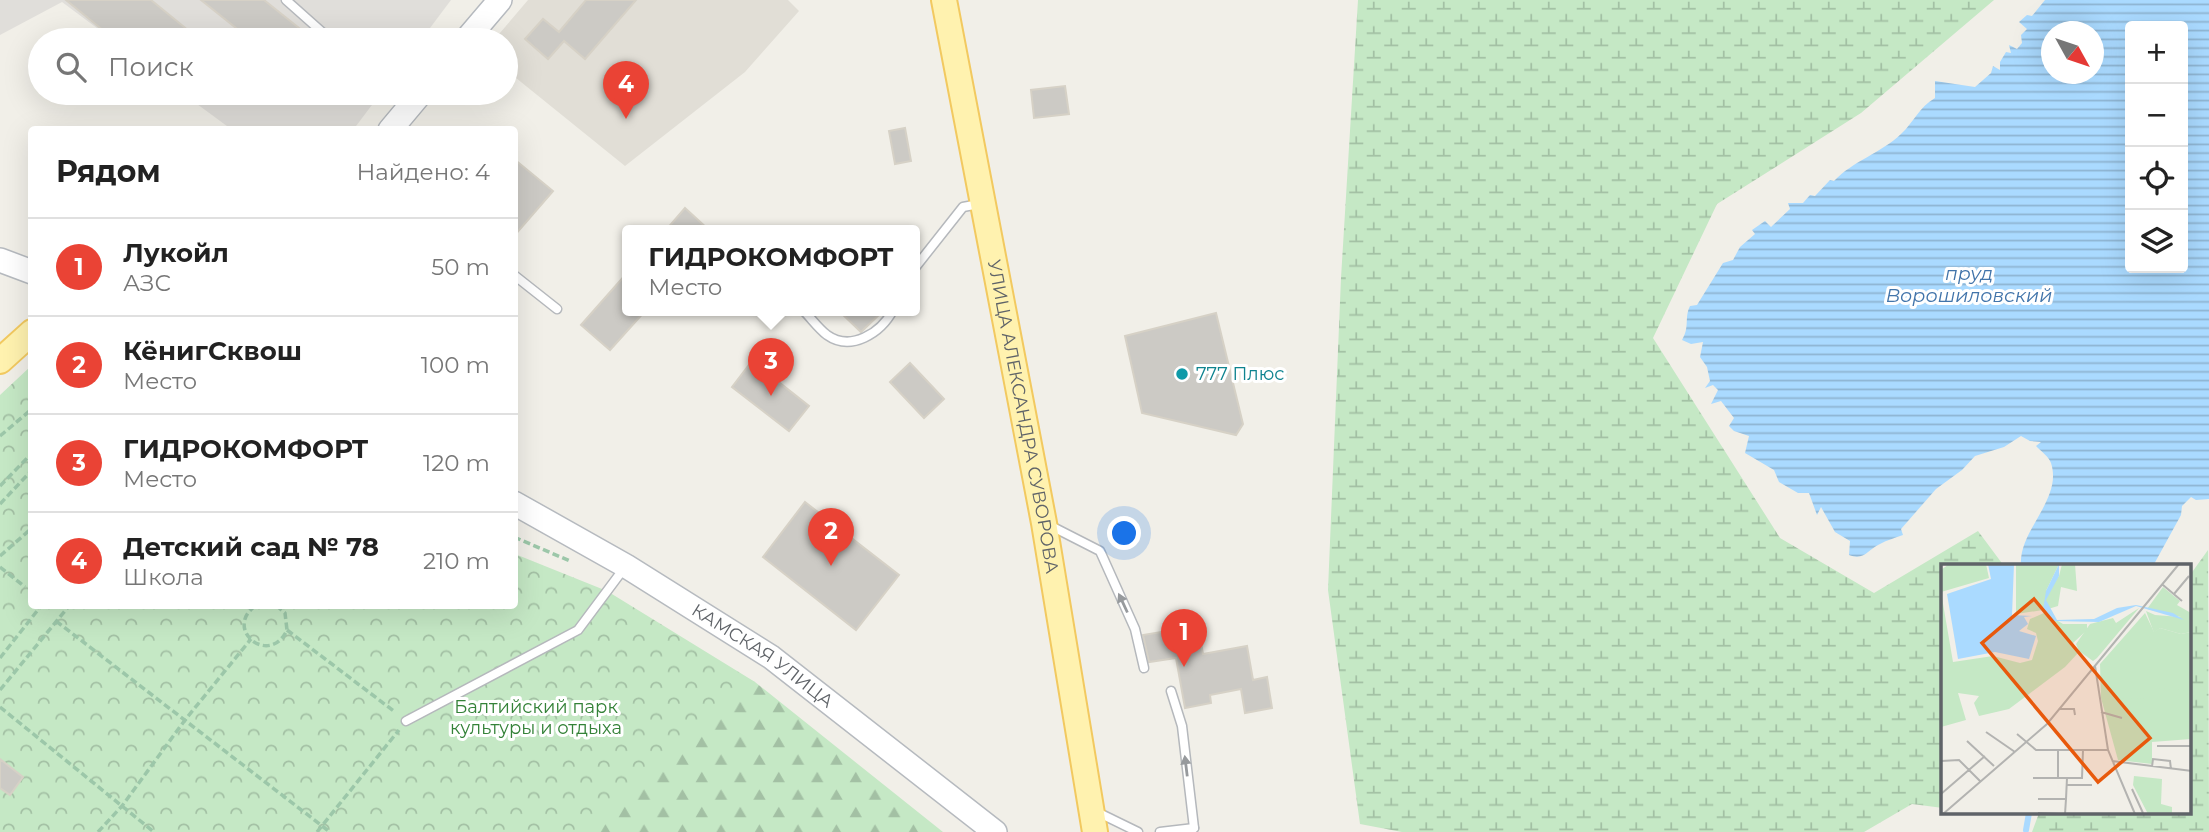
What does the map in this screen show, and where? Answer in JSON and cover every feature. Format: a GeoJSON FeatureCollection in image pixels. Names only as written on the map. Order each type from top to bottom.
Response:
{"type":"FeatureCollection","features":[{"type":"Feature","properties":{"kind":"main road"},"geometry":{"type":"LineString","coordinates":[[476,28],[500,0]]}},
{"type":"Feature","properties":{"kind":"main road","name":"УЛИЦА АЛЕКСАНДРА СУВОРОВА"},"geometry":{"type":"LineString","coordinates":[[944,0],[1044,523],[1093,821]]}},
{"type":"Feature","properties":{"kind":"main road"},"geometry":{"type":"LineString","coordinates":[[393,126],[411,105]]}},
{"type":"Feature","properties":{"kind":"main road"},"geometry":{"type":"LineString","coordinates":[[0,260],[28,270]]}},
{"type":"Feature","properties":{"kind":"main road"},"geometry":{"type":"LineString","coordinates":[[0,361],[28,336]]}},
{"type":"Feature","properties":{"kind":"main road","name":"КАМСКАЯ УЛИЦА"},"geometry":{"type":"LineString","coordinates":[[518,505],[626,566],[771,657],[995,832]]}},
{"type":"Feature","properties":{"kind":"lane"},"geometry":{"type":"LineString","coordinates":[[286,0],[318,28]]}},
{"type":"Feature","properties":{"kind":"lane"},"geometry":{"type":"LineString","coordinates":[[920,262],[962,207],[982,203]]}},
{"type":"Feature","properties":{"kind":"lane"},"geometry":{"type":"LineString","coordinates":[[518,278],[557,309]]}},
{"type":"Feature","properties":{"kind":"lane"},"geometry":{"type":"LineString","coordinates":[[809,316],[827,335],[848,341],[866,338],[880,328],[889,316]]}},
{"type":"Feature","properties":{"kind":"lane"},"geometry":{"type":"LineString","coordinates":[[1044,523],[1100,551],[1135,629],[1144,668]]}},
{"type":"Feature","properties":{"kind":"lane"},"geometry":{"type":"LineString","coordinates":[[406,721],[578,630],[626,566]]}},
{"type":"Feature","properties":{"kind":"lane"},"geometry":{"type":"LineString","coordinates":[[1160,832],[1191,830],[1182,726],[1171,691]]}},
{"type":"Feature","properties":{"kind":"lane"},"geometry":{"type":"LineString","coordinates":[[1093,821],[1138,832]]}},
{"type":"Feature","properties":{"kind":"path"},"geometry":{"type":"LineString","coordinates":[[0,436],[28,412]]}},
{"type":"Feature","properties":{"kind":"path"},"geometry":{"type":"LineString","coordinates":[[0,486],[28,457]]}},
{"type":"Feature","properties":{"kind":"path"},"geometry":{"type":"LineString","coordinates":[[0,504],[28,474]]}},
{"type":"Feature","properties":{"kind":"path"},"geometry":{"type":"LineString","coordinates":[[0,556],[28,532]]}},
{"type":"Feature","properties":{"kind":"path"},"geometry":{"type":"LineString","coordinates":[[518,539],[581,565]]}},
{"type":"Feature","properties":{"kind":"path"},"geometry":{"type":"LineString","coordinates":[[0,567],[25,587]]}},
{"type":"Feature","properties":{"kind":"path"},"geometry":{"type":"LineString","coordinates":[[0,657],[39,609]]}},
{"type":"Feature","properties":{"kind":"path"},"geometry":{"type":"LineString","coordinates":[[0,690],[66,609]]}},
{"type":"Feature","properties":{"kind":"path"},"geometry":{"type":"LineString","coordinates":[[250,609],[244,627],[255,643],[268,646],[279,642],[287,630],[288,621],[280,609]]}},
{"type":"Feature","properties":{"kind":"path"},"geometry":{"type":"LineString","coordinates":[[56,621],[330,832]]}},
{"type":"Feature","properties":{"kind":"path"},"geometry":{"type":"LineString","coordinates":[[287,630],[406,721],[317,832]]}},
{"type":"Feature","properties":{"kind":"path"},"geometry":{"type":"LineString","coordinates":[[98,832],[122,806],[185,720],[251,639]]}},
{"type":"Feature","properties":{"kind":"path"},"geometry":{"type":"LineString","coordinates":[[0,707],[154,832]]}},
{"type":"Feature","properties":{"kind":"shaded area"},"geometry":{"type":"Polygon","coordinates":[[[0,0],[451,0],[430,28],[97,28],[62,2],[0,35],[0,0]]]}},
{"type":"Feature","properties":{"kind":"shaded area"},"geometry":{"type":"Polygon","coordinates":[[[528,0],[788,0],[799,11],[745,72],[625,166],[518,80],[518,28],[504,28],[528,0]]]}},
{"type":"Feature","properties":{"kind":"shaded area"},"geometry":{"type":"Polygon","coordinates":[[[198,105],[372,105],[356,126],[227,126],[198,105]]]}},
{"type":"Feature","properties":{"kind":"green space"},"geometry":{"type":"Polygon","coordinates":[[[1358,0],[1994,0],[1861,113],[1717,204],[1653,338],[1780,538],[1874,593],[1978,531],[2003,564],[1941,564],[1941,808],[1912,804],[1864,832],[1402,832],[1360,824],[1328,590],[1341,278],[1358,0]]]}},
{"type":"Feature","properties":{"kind":"green space","name":"Балтийский парк культуры и отдыха"},"geometry":{"type":"Polygon","coordinates":[[[28,369],[28,609],[518,609],[518,555],[607,591],[755,682],[703,731],[631,783],[601,820],[586,832],[0,832],[0,395],[28,369]]]}},
{"type":"Feature","properties":{"kind":"green space"},"geometry":{"type":"Polygon","coordinates":[[[2208,550],[2209,832],[2032,832],[2039,814],[2192,814],[2192,572],[2208,550]]]}},
{"type":"Feature","properties":{"kind":"green space"},"geometry":{"type":"Polygon","coordinates":[[[518,574],[755,682],[943,832],[62,832],[508,609],[518,609],[518,574]]]}},
{"type":"Feature","properties":{"kind":"water","name":"пруд Ворошиловский"},"geometry":{"type":"Polygon","coordinates":[[[2045,0],[2209,0],[2209,499],[2196,500],[2191,497],[2182,506],[2181,515],[2154,564],[2021,564],[2026,540],[2046,502],[2053,477],[2050,461],[2036,446],[2041,442],[2030,441],[2021,436],[2004,447],[1975,456],[1962,470],[1936,489],[1901,529],[1903,535],[1876,546],[1859,557],[1849,555],[1850,541],[1835,532],[1821,507],[1817,515],[1809,493],[1798,493],[1779,482],[1774,470],[1745,453],[1749,436],[1734,431],[1729,426],[1734,418],[1721,401],[1711,404],[1718,390],[1713,385],[1705,388],[1710,381],[1707,367],[1700,357],[1703,342],[1691,344],[1682,340],[1686,331],[1688,310],[1690,306],[1697,305],[1723,263],[1733,260],[1740,247],[1755,234],[1752,230],[1765,221],[1771,227],[1790,209],[1788,203],[1803,203],[1810,195],[1815,196],[1830,180],[1834,181],[1901,134],[1935,98],[1935,81],[1975,87],[1991,73],[1993,66],[2000,70],[2000,62],[2006,52],[2011,53],[2009,45],[2017,49],[2022,43],[2021,35],[2027,29],[2019,22],[2027,15],[2032,16],[2045,0]]]}},
{"type":"Feature","properties":{"kind":"building"},"geometry":{"type":"Polygon","coordinates":[[[66,0],[151,0],[185,28],[100,28],[66,0]]]}},
{"type":"Feature","properties":{"kind":"building"},"geometry":{"type":"Polygon","coordinates":[[[201,0],[264,0],[299,28],[236,28],[201,0]]]}},
{"type":"Feature","properties":{"kind":"building"},"geometry":{"type":"Polygon","coordinates":[[[586,0],[636,0],[585,59],[564,41],[548,59],[525,39],[543,19],[559,32],[586,0]]]}},
{"type":"Feature","properties":{"kind":"building"},"geometry":{"type":"Polygon","coordinates":[[[1065,86],[1069,114],[1034,118],[1031,90],[1065,86]]]}},
{"type":"Feature","properties":{"kind":"building"},"geometry":{"type":"Polygon","coordinates":[[[905,128],[911,161],[895,164],[889,131],[905,128]]]}},
{"type":"Feature","properties":{"kind":"building"},"geometry":{"type":"Polygon","coordinates":[[[518,162],[553,191],[518,231],[518,162]]]}},
{"type":"Feature","properties":{"kind":"building"},"geometry":{"type":"Polygon","coordinates":[[[685,208],[704,225],[670,225],[685,208]]]}},
{"type":"Feature","properties":{"kind":"building"},"geometry":{"type":"Polygon","coordinates":[[[622,279],[622,316],[641,316],[610,350],[581,325],[622,279]]]}},
{"type":"Feature","properties":{"kind":"building","name":"777 Плюс"},"geometry":{"type":"Polygon","coordinates":[[[1216,313],[1243,424],[1236,435],[1142,413],[1125,336],[1216,313]]]}},
{"type":"Feature","properties":{"kind":"building"},"geometry":{"type":"Polygon","coordinates":[[[844,316],[878,316],[861,332],[844,316]]]}},
{"type":"Feature","properties":{"kind":"building"},"geometry":{"type":"Polygon","coordinates":[[[752,361],[809,406],[789,431],[732,387],[752,361]]]}},
{"type":"Feature","properties":{"kind":"building"},"geometry":{"type":"Polygon","coordinates":[[[910,363],[944,399],[924,418],[890,382],[910,363]]]}},
{"type":"Feature","properties":{"kind":"building"},"geometry":{"type":"Polygon","coordinates":[[[805,502],[899,575],[856,630],[763,557],[805,502]]]}},
{"type":"Feature","properties":{"kind":"building"},"geometry":{"type":"Polygon","coordinates":[[[1198,626],[1203,654],[1247,646],[1253,680],[1267,677],[1272,708],[1245,713],[1241,689],[1210,695],[1211,703],[1185,708],[1176,658],[1149,662],[1143,635],[1198,626]]]}},
{"type":"Feature","properties":{"kind":"building"},"geometry":{"type":"Polygon","coordinates":[[[0,759],[23,777],[10,795],[0,788],[0,759]]]}},
{"type":"Feature","properties":{"kind":"waterway"},"geometry":{"type":"LineString","coordinates":[[2026,830],[2029,814]]}},
{"type":"Feature","properties":{"kind":"place","name":"Детский сад № 78"},"geometry":{"type":"Point","coordinates":[626,119]}},
{"type":"Feature","properties":{"kind":"place","name":"777 Плюс"},"geometry":{"type":"Point","coordinates":[1182,374]}},
{"type":"Feature","properties":{"kind":"place","name":"ГИДРОКОМФОРТ"},"geometry":{"type":"Point","coordinates":[771,396]}},
{"type":"Feature","properties":{"kind":"place","name":"КёнигСквош"},"geometry":{"type":"Point","coordinates":[831,566]}},
{"type":"Feature","properties":{"kind":"place","name":"Лукойл"},"geometry":{"type":"Point","coordinates":[1184,667]}}]}
